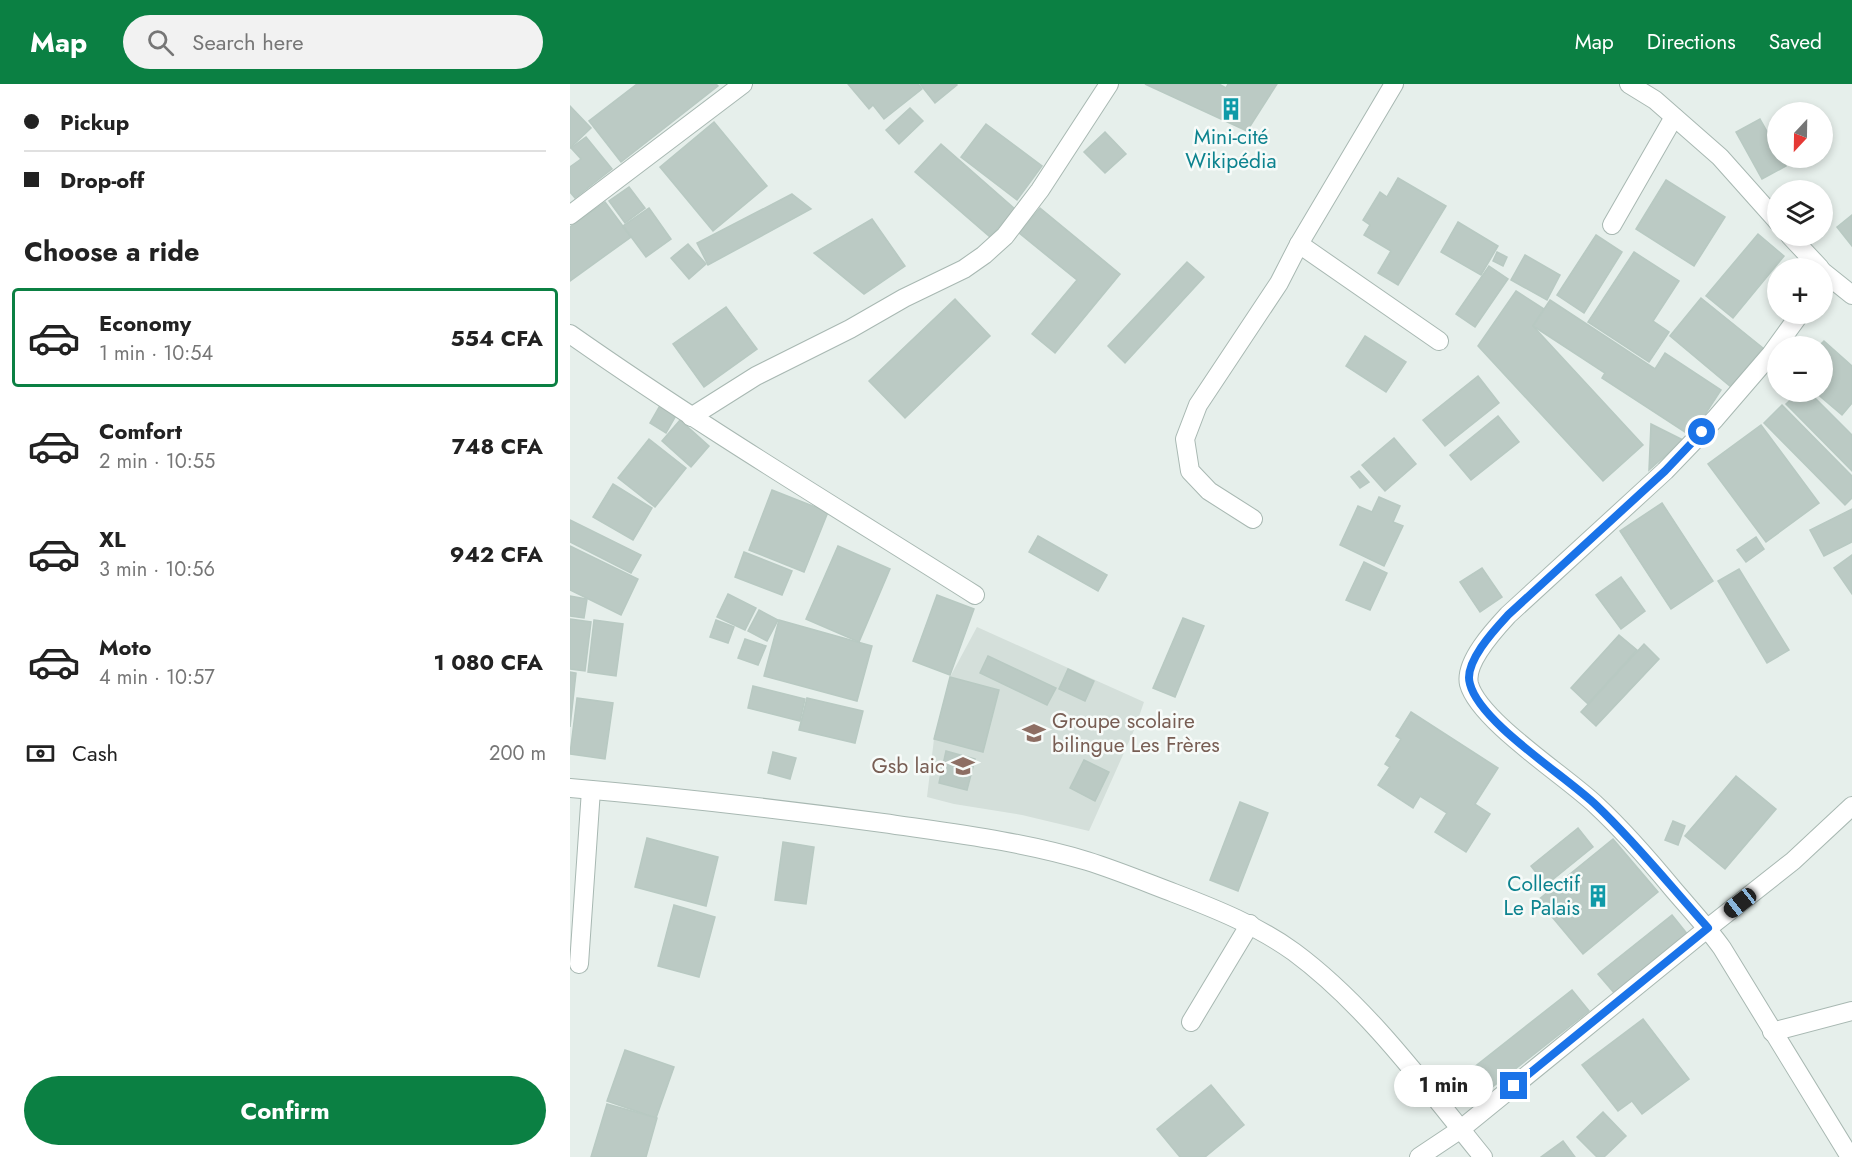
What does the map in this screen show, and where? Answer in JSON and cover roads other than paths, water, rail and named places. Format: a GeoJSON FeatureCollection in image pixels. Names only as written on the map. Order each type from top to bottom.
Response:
{"type":"FeatureCollection","features":[{"type":"Feature","properties":{"kind":"street"},"geometry":{"type":"LineString","coordinates":[[570,216],[742,84]]}},
{"type":"Feature","properties":{"kind":"street"},"geometry":{"type":"LineString","coordinates":[[691,417],[756,376],[964,269],[984,255],[1005,236],[1040,190],[1108,84]]}},
{"type":"Feature","properties":{"kind":"street"},"geometry":{"type":"LineString","coordinates":[[1253,519],[1209,491],[1190,471],[1185,439],[1198,405],[1279,282],[1394,84]]}},
{"type":"Feature","properties":{"kind":"street"},"geometry":{"type":"LineString","coordinates":[[1629,84],[1655,100],[1720,157],[1767,210]]}},
{"type":"Feature","properties":{"kind":"street"},"geometry":{"type":"LineString","coordinates":[[1612,225],[1674,117]]}},
{"type":"Feature","properties":{"kind":"street"},"geometry":{"type":"LineString","coordinates":[[1299,244],[1439,341]]}},
{"type":"Feature","properties":{"kind":"street"},"geometry":{"type":"LineString","coordinates":[[1799,246],[1809,258]]}},
{"type":"Feature","properties":{"kind":"street"},"geometry":{"type":"LineString","coordinates":[[1833,281],[1852,295]]}},
{"type":"Feature","properties":{"kind":"street"},"geometry":{"type":"LineString","coordinates":[[1792,324],[1764,362],[1715,419],[1665,471],[1508,615],[1475,657],[1468,682],[1477,701],[1494,720],[1596,804],[1708,928],[1850,1157]]}},
{"type":"Feature","properties":{"kind":"street"},"geometry":{"type":"LineString","coordinates":[[570,334],[691,417],[975,594]]}},
{"type":"Feature","properties":{"kind":"street"},"geometry":{"type":"LineString","coordinates":[[570,788],[767,807],[928,829],[1033,848],[1097,865],[1209,907],[1250,924],[1294,952],[1346,996],[1483,1157]]}},
{"type":"Feature","properties":{"kind":"street"},"geometry":{"type":"LineString","coordinates":[[579,964],[591,790]]}},
{"type":"Feature","properties":{"kind":"street"},"geometry":{"type":"LineString","coordinates":[[1419,1157],[1461,1129],[1793,861],[1852,806]]}},
{"type":"Feature","properties":{"kind":"street"},"geometry":{"type":"LineString","coordinates":[[1191,1022],[1250,924]]}},
{"type":"Feature","properties":{"kind":"street"},"geometry":{"type":"LineString","coordinates":[[1772,1032],[1852,1011]]}},
{"type":"Feature","properties":{"kind":"place","name":"Mini-cité Wikipédia"},"geometry":{"type":"Point","coordinates":[1231,109]}},
{"type":"Feature","properties":{"kind":"place","name":"Groupe scolaire bilingue Les Frères"},"geometry":{"type":"Point","coordinates":[1034,733]}},
{"type":"Feature","properties":{"kind":"place","name":"Gsb laic"},"geometry":{"type":"Point","coordinates":[963,766]}},
{"type":"Feature","properties":{"kind":"place","name":"Collectif Le Palais"},"geometry":{"type":"Point","coordinates":[1598,896]}}]}
